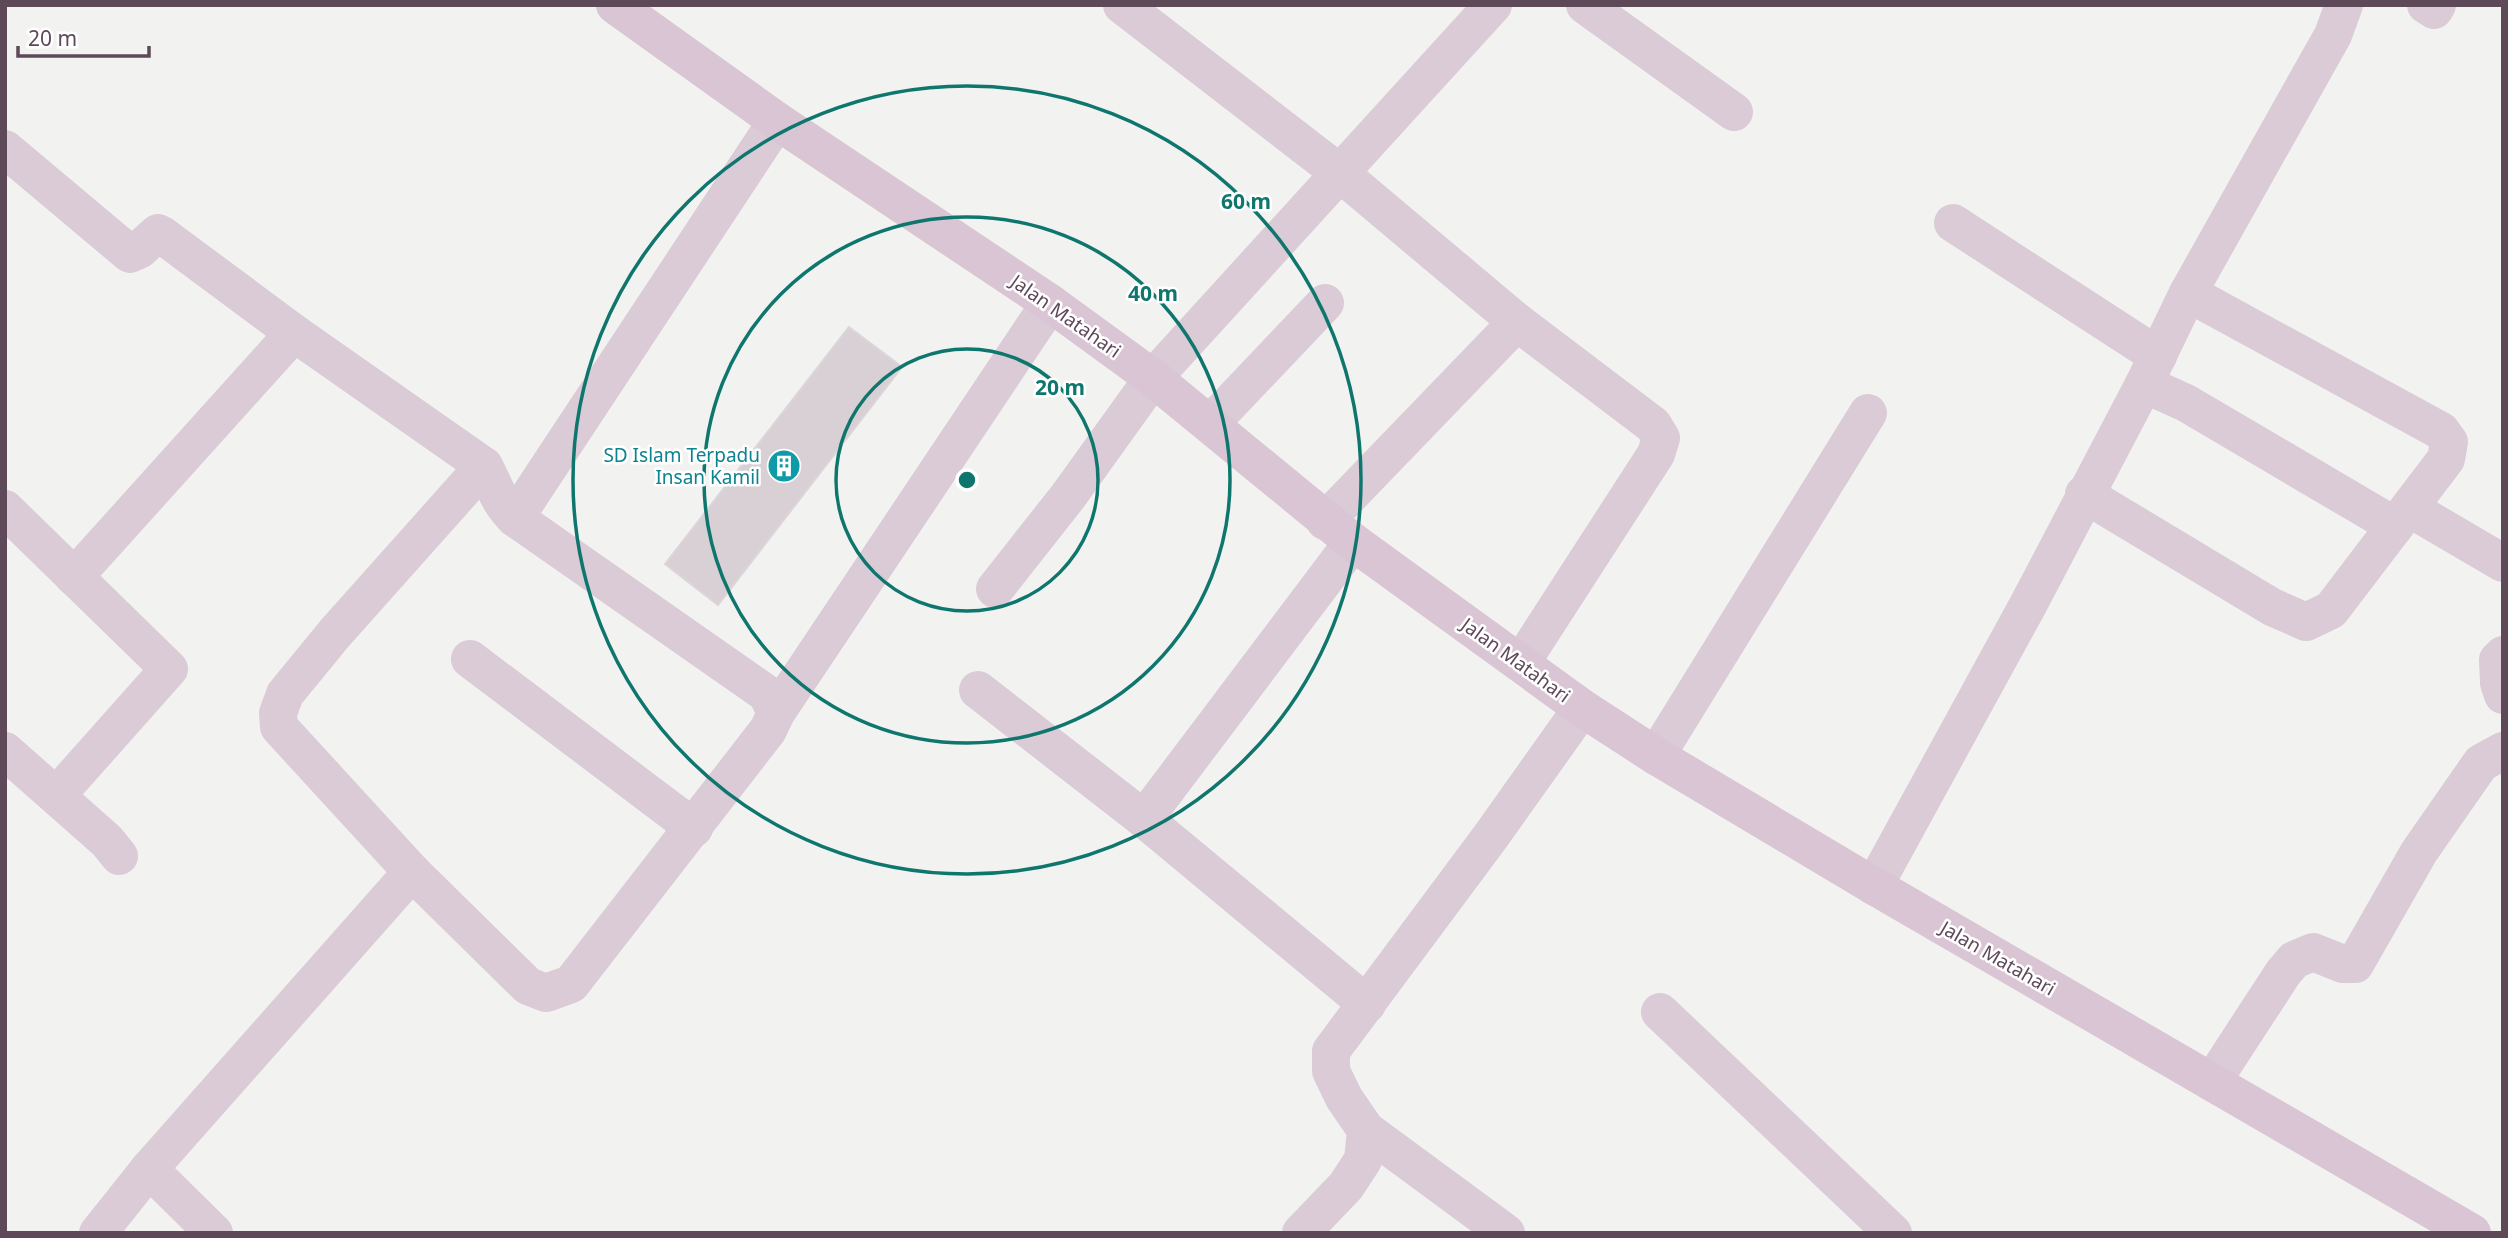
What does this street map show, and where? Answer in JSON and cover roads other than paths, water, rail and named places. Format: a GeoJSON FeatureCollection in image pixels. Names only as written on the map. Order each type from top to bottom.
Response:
{"type":"FeatureCollection","features":[{"type":"Feature","properties":{"kind":"street","name":"Jalan Matahari"},"geometry":{"type":"LineString","coordinates":[[615,5],[777,121],[1050,303],[1153,378],[1339,531],[1582,708],[1656,756],[1874,886],[2472,1233]]}},
{"type":"Feature","properties":{"kind":"street"},"geometry":{"type":"LineString","coordinates":[[1122,5],[1341,174],[1517,322],[1653,425],[1661,438],[1656,454],[1521,663]]}},
{"type":"Feature","properties":{"kind":"street"},"geometry":{"type":"LineString","coordinates":[[995,590],[1069,495],[1153,378],[1493,5]]}},
{"type":"Feature","properties":{"kind":"street"},"geometry":{"type":"LineString","coordinates":[[1585,5],[1734,112]]}},
{"type":"Feature","properties":{"kind":"street"},"geometry":{"type":"LineString","coordinates":[[1874,886],[2028,605],[2151,370],[2188,293],[2333,35],[2344,5]]}},
{"type":"Feature","properties":{"kind":"street"},"geometry":{"type":"LineString","coordinates":[[2426,5],[2434,10],[2437,5]]}},
{"type":"Feature","properties":{"kind":"street"},"geometry":{"type":"LineString","coordinates":[[515,518],[777,121]]}},
{"type":"Feature","properties":{"kind":"street"},"geometry":{"type":"LineString","coordinates":[[5,149],[130,254],[139,250],[158,233],[162,235],[294,333],[484,466],[500,503],[515,518],[766,694],[776,713]]}},
{"type":"Feature","properties":{"kind":"street"},"geometry":{"type":"LineString","coordinates":[[1953,223],[2151,370],[2186,403],[2402,517],[2503,563]]}},
{"type":"Feature","properties":{"kind":"street"},"geometry":{"type":"LineString","coordinates":[[2084,494],[2272,607],[2306,622],[2330,610],[2446,459],[2449,442],[2441,431],[2188,293]]}},
{"type":"Feature","properties":{"kind":"street"},"geometry":{"type":"LineString","coordinates":[[484,466],[335,633],[285,694],[278,713],[279,727],[412,872],[528,986],[546,993],[571,984],[768,730],[776,713],[1050,303]]}},
{"type":"Feature","properties":{"kind":"street"},"geometry":{"type":"LineString","coordinates":[[1210,424],[1325,303]]}},
{"type":"Feature","properties":{"kind":"street"},"geometry":{"type":"LineString","coordinates":[[1144,819],[1339,531],[1517,322]]}},
{"type":"Feature","properties":{"kind":"street"},"geometry":{"type":"LineString","coordinates":[[74,577],[294,333]]}},
{"type":"Feature","properties":{"kind":"street"},"geometry":{"type":"LineString","coordinates":[[1656,756],[1868,413]]}},
{"type":"Feature","properties":{"kind":"street"},"geometry":{"type":"LineString","coordinates":[[5,509],[169,669],[57,795]]}},
{"type":"Feature","properties":{"kind":"street"},"geometry":{"type":"LineString","coordinates":[[2503,655],[2498,660],[2498,683],[2503,695]]}},
{"type":"Feature","properties":{"kind":"street"},"geometry":{"type":"LineString","coordinates":[[470,659],[694,828]]}},
{"type":"Feature","properties":{"kind":"street"},"geometry":{"type":"LineString","coordinates":[[978,690],[1144,819],[1367,1004]]}},
{"type":"Feature","properties":{"kind":"street"},"geometry":{"type":"LineString","coordinates":[[1506,1233],[1366,1130],[1343,1098],[1331,1071],[1331,1051],[1582,708]]}},
{"type":"Feature","properties":{"kind":"street"},"geometry":{"type":"LineString","coordinates":[[5,751],[107,841],[119,856]]}},
{"type":"Feature","properties":{"kind":"street"},"geometry":{"type":"LineString","coordinates":[[2212,1082],[2294,960],[2313,952],[2343,964],[2355,964],[2418,852],[2481,763],[2503,751]]}},
{"type":"Feature","properties":{"kind":"street"},"geometry":{"type":"LineString","coordinates":[[98,1233],[149,1170],[412,872]]}},
{"type":"Feature","properties":{"kind":"street"},"geometry":{"type":"LineString","coordinates":[[1660,1012],[1893,1233]]}},
{"type":"Feature","properties":{"kind":"street"},"geometry":{"type":"LineString","coordinates":[[1301,1233],[1346,1185],[1363,1160],[1366,1130]]}},
{"type":"Feature","properties":{"kind":"street"},"geometry":{"type":"LineString","coordinates":[[149,1170],[214,1233]]}},
{"type":"Feature","properties":{"kind":"place","name":"SD Islam Terpadu Insan Kamil"},"geometry":{"type":"Point","coordinates":[784,466]}}]}
